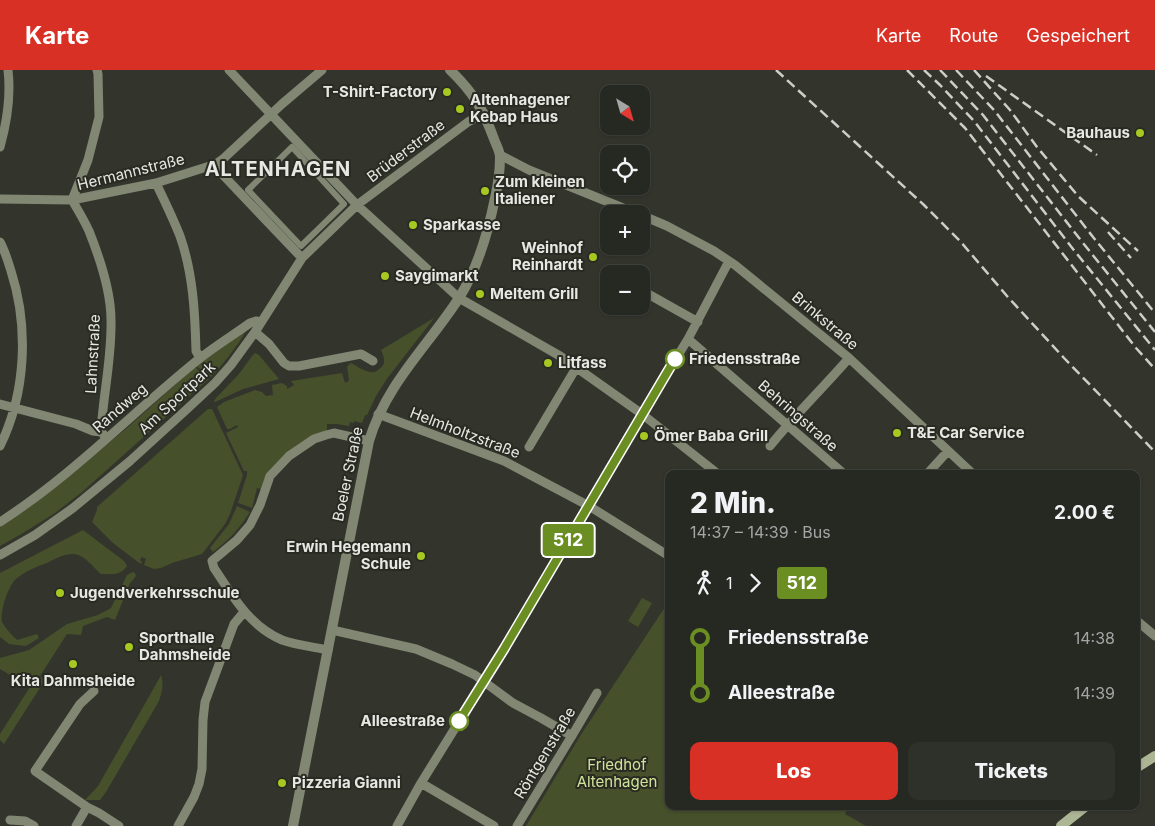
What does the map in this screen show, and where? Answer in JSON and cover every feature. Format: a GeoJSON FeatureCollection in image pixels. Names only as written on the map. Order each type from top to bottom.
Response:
{"type":"FeatureCollection","features":[{"type":"Feature","properties":{"kind":"main road"},"geometry":{"type":"LineString","coordinates":[[1140,765],[1155,756]]}},
{"type":"Feature","properties":{"kind":"main road"},"geometry":{"type":"LineString","coordinates":[[1061,826],[1081,810]]}},
{"type":"Feature","properties":{"kind":"street"},"geometry":{"type":"LineString","coordinates":[[0,147],[8,115],[8,70]]}},
{"type":"Feature","properties":{"kind":"street"},"geometry":{"type":"LineString","coordinates":[[72,200],[88,160],[99,118],[97,70]]}},
{"type":"Feature","properties":{"kind":"street"},"geometry":{"type":"LineString","coordinates":[[229,70],[357,205],[459,298],[560,356],[642,414],[713,470]]}},
{"type":"Feature","properties":{"kind":"street","name":"Hermannstraße"},"geometry":{"type":"LineString","coordinates":[[0,199],[72,200],[156,183],[216,164],[224,159],[271,114],[322,70]]}},
{"type":"Feature","properties":{"kind":"street"},"geometry":{"type":"LineString","coordinates":[[450,70],[473,96],[484,113],[500,156]]}},
{"type":"Feature","properties":{"kind":"street","name":"Brüderstraße"},"geometry":{"type":"LineString","coordinates":[[255,332],[302,258],[357,205],[468,122],[484,113]]}},
{"type":"Feature","properties":{"kind":"street"},"geometry":{"type":"LineString","coordinates":[[292,147],[344,204],[301,246],[248,190],[292,147]]}},
{"type":"Feature","properties":{"kind":"street","name":"Brinkstraße"},"geometry":{"type":"LineString","coordinates":[[500,156],[529,170],[617,205]]}},
{"type":"Feature","properties":{"kind":"street","name":"Boeler Straße"},"geometry":{"type":"LineString","coordinates":[[293,826],[369,441],[375,421],[385,400],[468,283],[491,218],[498,183],[500,156]]}},
{"type":"Feature","properties":{"kind":"street"},"geometry":{"type":"LineString","coordinates":[[216,164],[222,174],[302,258]]}},
{"type":"Feature","properties":{"kind":"street"},"geometry":{"type":"LineString","coordinates":[[156,183],[180,236],[187,262],[193,297],[196,351],[200,358]]}},
{"type":"Feature","properties":{"kind":"street","name":"Lahnstraße"},"geometry":{"type":"LineString","coordinates":[[72,200],[88,230],[109,299],[111,320],[104,435]]}},
{"type":"Feature","properties":{"kind":"street","name":"Brinkstraße"},"geometry":{"type":"LineString","coordinates":[[650,218],[668,226],[729,261],[849,358],[969,470]]}},
{"type":"Feature","properties":{"kind":"street"},"geometry":{"type":"LineString","coordinates":[[0,242],[14,280],[21,311],[22,364],[15,408],[0,446]]}},
{"type":"Feature","properties":{"kind":"street"},"geometry":{"type":"LineString","coordinates":[[397,826],[698,322],[729,261]]}},
{"type":"Feature","properties":{"kind":"street"},"geometry":{"type":"LineString","coordinates":[[650,295],[698,322]]}},
{"type":"Feature","properties":{"kind":"street","name":"Randweg"},"geometry":{"type":"LineString","coordinates":[[0,522],[53,485],[104,435],[200,358],[250,323],[261,322]]}},
{"type":"Feature","properties":{"kind":"street"},"geometry":{"type":"LineString","coordinates":[[255,332],[289,366],[299,366],[361,354],[373,360]]}},
{"type":"Feature","properties":{"kind":"street","name":"Am Sportpark"},"geometry":{"type":"LineString","coordinates":[[0,555],[54,522],[130,460],[220,378],[255,332]]}},
{"type":"Feature","properties":{"kind":"street","name":"Behringstraße"},"geometry":{"type":"LineString","coordinates":[[688,339],[839,470]]}},
{"type":"Feature","properties":{"kind":"street"},"geometry":{"type":"LineString","coordinates":[[770,446],[849,358]]}},
{"type":"Feature","properties":{"kind":"street"},"geometry":{"type":"LineString","coordinates":[[529,447],[576,368]]}},
{"type":"Feature","properties":{"kind":"street"},"geometry":{"type":"LineString","coordinates":[[0,404],[76,424],[104,435]]}},
{"type":"Feature","properties":{"kind":"street","name":"Helmholtzstraße"},"geometry":{"type":"LineString","coordinates":[[378,414],[504,461],[589,506],[665,554]]}},
{"type":"Feature","properties":{"kind":"street"},"geometry":{"type":"LineString","coordinates":[[328,650],[283,640],[254,623],[244,612],[212,564],[214,559],[238,540],[250,525],[260,505],[270,476],[289,456],[314,439],[326,435],[341,434],[369,441]]}},
{"type":"Feature","properties":{"kind":"street"},"geometry":{"type":"LineString","coordinates":[[931,470],[948,451]]}},
{"type":"Feature","properties":{"kind":"street"},"geometry":{"type":"LineString","coordinates":[[178,826],[199,784],[202,769],[205,702],[234,624],[244,612]]}},
{"type":"Feature","properties":{"kind":"street"},"geometry":{"type":"LineString","coordinates":[[1140,623],[1155,636]]}},
{"type":"Feature","properties":{"kind":"street"},"geometry":{"type":"LineString","coordinates":[[332,630],[416,649],[452,664],[475,675],[513,703],[572,736]]}},
{"type":"Feature","properties":{"kind":"street"},"geometry":{"type":"LineString","coordinates":[[94,691],[80,704],[35,771],[87,808],[99,813],[119,826]]}},
{"type":"Feature","properties":{"kind":"street","name":"Röntgenstraße"},"geometry":{"type":"LineString","coordinates":[[517,826],[596,693]]}},
{"type":"Feature","properties":{"kind":"street"},"geometry":{"type":"LineString","coordinates":[[421,783],[494,826]]}},
{"type":"Feature","properties":{"kind":"street"},"geometry":{"type":"LineString","coordinates":[[76,826],[87,808]]}},
{"type":"Feature","properties":{"kind":"street"},"geometry":{"type":"LineString","coordinates":[[10,820],[25,821],[34,826]]}},
{"type":"Feature","properties":{"kind":"green space"},"geometry":{"type":"Polygon","coordinates":[[[434,318],[386,380],[362,423],[354,421],[354,423],[350,422],[349,426],[327,424],[327,430],[268,472],[261,489],[257,488],[252,508],[238,503],[247,471],[244,471],[226,433],[238,427],[237,425],[227,429],[217,407],[224,402],[255,390],[262,392],[266,396],[273,395],[272,385],[282,383],[287,386],[287,389],[294,385],[291,381],[342,373],[345,383],[349,381],[347,366],[351,363],[366,371],[375,372],[384,363],[381,350],[434,318]]]}},
{"type":"Feature","properties":{"kind":"green space"},"geometry":{"type":"Polygon","coordinates":[[[246,330],[234,349],[211,377],[196,366],[246,330]]]}},
{"type":"Feature","properties":{"kind":"green space"},"geometry":{"type":"Polygon","coordinates":[[[255,353],[259,355],[279,379],[243,389],[215,402],[216,398],[239,374],[255,353]]]}},
{"type":"Feature","properties":{"kind":"green space"},"geometry":{"type":"Polygon","coordinates":[[[195,367],[209,379],[82,492],[55,513],[0,546],[0,526],[27,509],[51,490],[127,428],[195,367]]]}},
{"type":"Feature","properties":{"kind":"green space"},"geometry":{"type":"Polygon","coordinates":[[[208,409],[212,409],[243,475],[230,514],[225,524],[202,554],[154,569],[144,565],[146,559],[142,557],[140,560],[141,564],[138,562],[113,543],[92,522],[97,507],[208,409]]]}},
{"type":"Feature","properties":{"kind":"green space"},"geometry":{"type":"Polygon","coordinates":[[[237,506],[250,512],[233,534],[213,552],[210,548],[229,524],[237,506]]]}},
{"type":"Feature","properties":{"kind":"green space"},"geometry":{"type":"Polygon","coordinates":[[[83,530],[124,561],[127,566],[119,573],[101,574],[81,556],[70,554],[59,557],[23,574],[13,582],[8,593],[3,605],[2,622],[17,640],[37,634],[39,638],[26,646],[9,644],[0,637],[0,573],[83,530]]]}},
{"type":"Feature","properties":{"kind":"green space"},"geometry":{"type":"Polygon","coordinates":[[[133,572],[136,576],[130,583],[115,620],[107,617],[83,626],[81,635],[67,634],[40,676],[45,680],[4,744],[0,740],[0,734],[30,687],[0,669],[0,658],[29,650],[67,624],[98,615],[111,608],[127,575],[133,572]]]}},
{"type":"Feature","properties":{"kind":"green space"},"geometry":{"type":"Polygon","coordinates":[[[642,598],[652,603],[638,627],[628,621],[642,598]]]}},
{"type":"Feature","properties":{"kind":"green space","name":"Friedhof Altenhagen"},"geometry":{"type":"Polygon","coordinates":[[[665,607],[665,810],[847,810],[845,814],[866,826],[526,826],[582,733],[665,607]]]}},
{"type":"Feature","properties":{"kind":"green space"},"geometry":{"type":"Polygon","coordinates":[[[161,675],[162,688],[159,701],[106,792],[100,800],[85,800],[98,786],[161,675]]]}},
{"type":"Feature","properties":{"kind":"railway"},"geometry":{"type":"LineString","coordinates":[[776,70],[924,205],[960,241],[1064,358],[1155,452]]}},
{"type":"Feature","properties":{"kind":"railway"},"geometry":{"type":"LineString","coordinates":[[907,70],[965,128],[1136,348],[1155,369]]}},
{"type":"Feature","properties":{"kind":"railway"},"geometry":{"type":"LineString","coordinates":[[924,70],[974,121],[1073,249],[1155,350]]}},
{"type":"Feature","properties":{"kind":"railway"},"geometry":{"type":"LineString","coordinates":[[940,70],[983,115],[1155,332]]}},
{"type":"Feature","properties":{"kind":"railway"},"geometry":{"type":"LineString","coordinates":[[956,70],[994,110],[1155,313]]}},
{"type":"Feature","properties":{"kind":"railway"},"geometry":{"type":"LineString","coordinates":[[974,70],[1010,110],[1037,147],[1078,196],[1138,251]]}},
{"type":"Feature","properties":{"kind":"railway"},"geometry":{"type":"LineString","coordinates":[[986,76],[1097,155]]}},
{"type":"Feature","properties":{"kind":"railway"},"geometry":{"type":"LineString","coordinates":[[1108,232],[1131,258]]}},
{"type":"Feature","properties":{"kind":"bus line","name":"512"},"geometry":{"type":"LineString","coordinates":[[459,721],[504,649],[675,359]]}},
{"type":"Feature","properties":{"kind":"place","name":"T-Shirt-Factory"},"geometry":{"type":"Point","coordinates":[447,92]}},
{"type":"Feature","properties":{"kind":"place","name":"Altenhagener Kebap Haus"},"geometry":{"type":"Point","coordinates":[460,109]}},
{"type":"Feature","properties":{"kind":"place","name":"Bauhaus"},"geometry":{"type":"Point","coordinates":[1140,133]}},
{"type":"Feature","properties":{"kind":"place","name":"Zum kleinen Italiener"},"geometry":{"type":"Point","coordinates":[485,191]}},
{"type":"Feature","properties":{"kind":"place","name":"Sparkasse"},"geometry":{"type":"Point","coordinates":[413,225]}},
{"type":"Feature","properties":{"kind":"place","name":"Weinhof Reinhardt"},"geometry":{"type":"Point","coordinates":[593,257]}},
{"type":"Feature","properties":{"kind":"place","name":"Saygimarkt"},"geometry":{"type":"Point","coordinates":[385,276]}},
{"type":"Feature","properties":{"kind":"place","name":"Meltem Grill"},"geometry":{"type":"Point","coordinates":[480,294]}},
{"type":"Feature","properties":{"kind":"place","name":"Friedensstraße"},"geometry":{"type":"Point","coordinates":[675,359]}},
{"type":"Feature","properties":{"kind":"place","name":"Litfass"},"geometry":{"type":"Point","coordinates":[548,363]}},
{"type":"Feature","properties":{"kind":"place","name":"T&E Car Service"},"geometry":{"type":"Point","coordinates":[897,433]}},
{"type":"Feature","properties":{"kind":"place","name":"Ömer Baba Grill"},"geometry":{"type":"Point","coordinates":[644,436]}},
{"type":"Feature","properties":{"kind":"place","name":"Erwin Hegemann Schule"},"geometry":{"type":"Point","coordinates":[421,556]}},
{"type":"Feature","properties":{"kind":"place","name":"Jugendverkehrsschule"},"geometry":{"type":"Point","coordinates":[60,593]}},
{"type":"Feature","properties":{"kind":"place","name":"Sporthalle Dahmsheide"},"geometry":{"type":"Point","coordinates":[129,647]}},
{"type":"Feature","properties":{"kind":"place","name":"Kita Dahmsheide"},"geometry":{"type":"Point","coordinates":[73,664]}},
{"type":"Feature","properties":{"kind":"place","name":"Alleestraße"},"geometry":{"type":"Point","coordinates":[459,721]}},
{"type":"Feature","properties":{"kind":"place","name":"Pizzeria Gianni"},"geometry":{"type":"Point","coordinates":[282,783]}},
{"type":"Feature","properties":{"kind":"district","name":"ALTENHAGEN"},"geometry":{"type":"Point","coordinates":[278,169]}}]}
